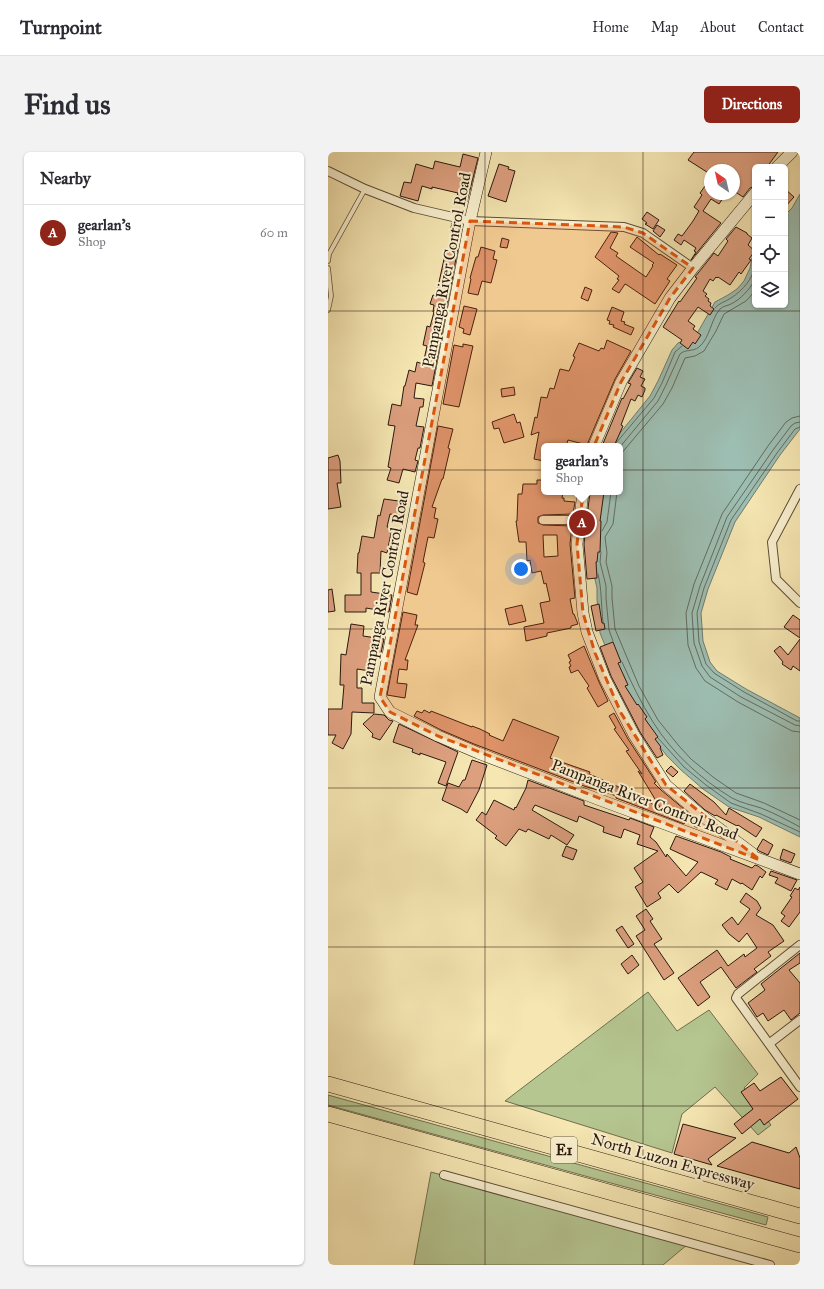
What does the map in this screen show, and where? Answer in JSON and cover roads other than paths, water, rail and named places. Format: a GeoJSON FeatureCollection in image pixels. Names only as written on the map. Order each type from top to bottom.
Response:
{"type":"FeatureCollection","features":[{"type":"Feature","properties":{"kind":"highway","name":"North Luzon Expressway"},"geometry":{"type":"LineString","coordinates":[[328,1084],[800,1216]]}},
{"type":"Feature","properties":{"kind":"highway","name":"E1"},"geometry":{"type":"LineString","coordinates":[[328,1114],[800,1244]]}},
{"type":"Feature","properties":{"kind":"street","name":"Pampanga River Control Road"},"geometry":{"type":"LineString","coordinates":[[486,152],[470,221],[380,697],[390,712],[438,736],[586,795],[800,874]]}},
{"type":"Feature","properties":{"kind":"street"},"geometry":{"type":"LineString","coordinates":[[780,164],[792,152]]}},
{"type":"Feature","properties":{"kind":"street"},"geometry":{"type":"LineString","coordinates":[[328,172],[365,189],[414,208],[470,221],[624,227],[643,233],[693,268]]}},
{"type":"Feature","properties":{"kind":"street"},"geometry":{"type":"LineString","coordinates":[[595,443],[621,382],[670,298],[752,197]]}},
{"type":"Feature","properties":{"kind":"street"},"geometry":{"type":"LineString","coordinates":[[800,489],[772,542],[776,579],[800,603]]}},
{"type":"Feature","properties":{"kind":"street"},"geometry":{"type":"LineString","coordinates":[[584,495],[577,544],[583,614],[587,632],[602,672],[621,713],[666,785],[701,815],[760,860]]}},
{"type":"Feature","properties":{"kind":"street"},"geometry":{"type":"LineString","coordinates":[[543,520],[580,520]]}},
{"type":"Feature","properties":{"kind":"street"},"geometry":{"type":"LineString","coordinates":[[800,944],[736,996],[737,1000],[770,1043],[800,1087]]}},
{"type":"Feature","properties":{"kind":"street"},"geometry":{"type":"LineString","coordinates":[[770,1043],[800,1020]]}},
{"type":"Feature","properties":{"kind":"street"},"geometry":{"type":"LineString","coordinates":[[444,1175],[770,1265]]}},
{"type":"Feature","properties":{"kind":"lane"},"geometry":{"type":"LineString","coordinates":[[328,261],[329,254],[365,189]]}},
{"type":"Feature","properties":{"kind":"lane"},"geometry":{"type":"LineString","coordinates":[[328,268],[331,296],[328,310]]}},
{"type":"Feature","properties":{"kind":"water"},"geometry":{"type":"Polygon","coordinates":[[[800,194],[800,429],[780,455],[735,522],[708,589],[701,613],[703,641],[710,662],[717,671],[746,689],[800,718],[800,837],[759,817],[729,807],[703,789],[667,756],[645,728],[609,655],[600,633],[597,588],[591,562],[589,533],[601,495],[623,495],[623,443],[611,443],[650,396],[672,350],[678,343],[695,337],[715,302],[737,289],[744,281],[750,268],[752,258],[752,308],[788,308],[788,212],[800,194]]]}},
{"type":"Feature","properties":{"kind":"place","name":"gearlan's"},"geometry":{"type":"Point","coordinates":[582,523]}}]}
